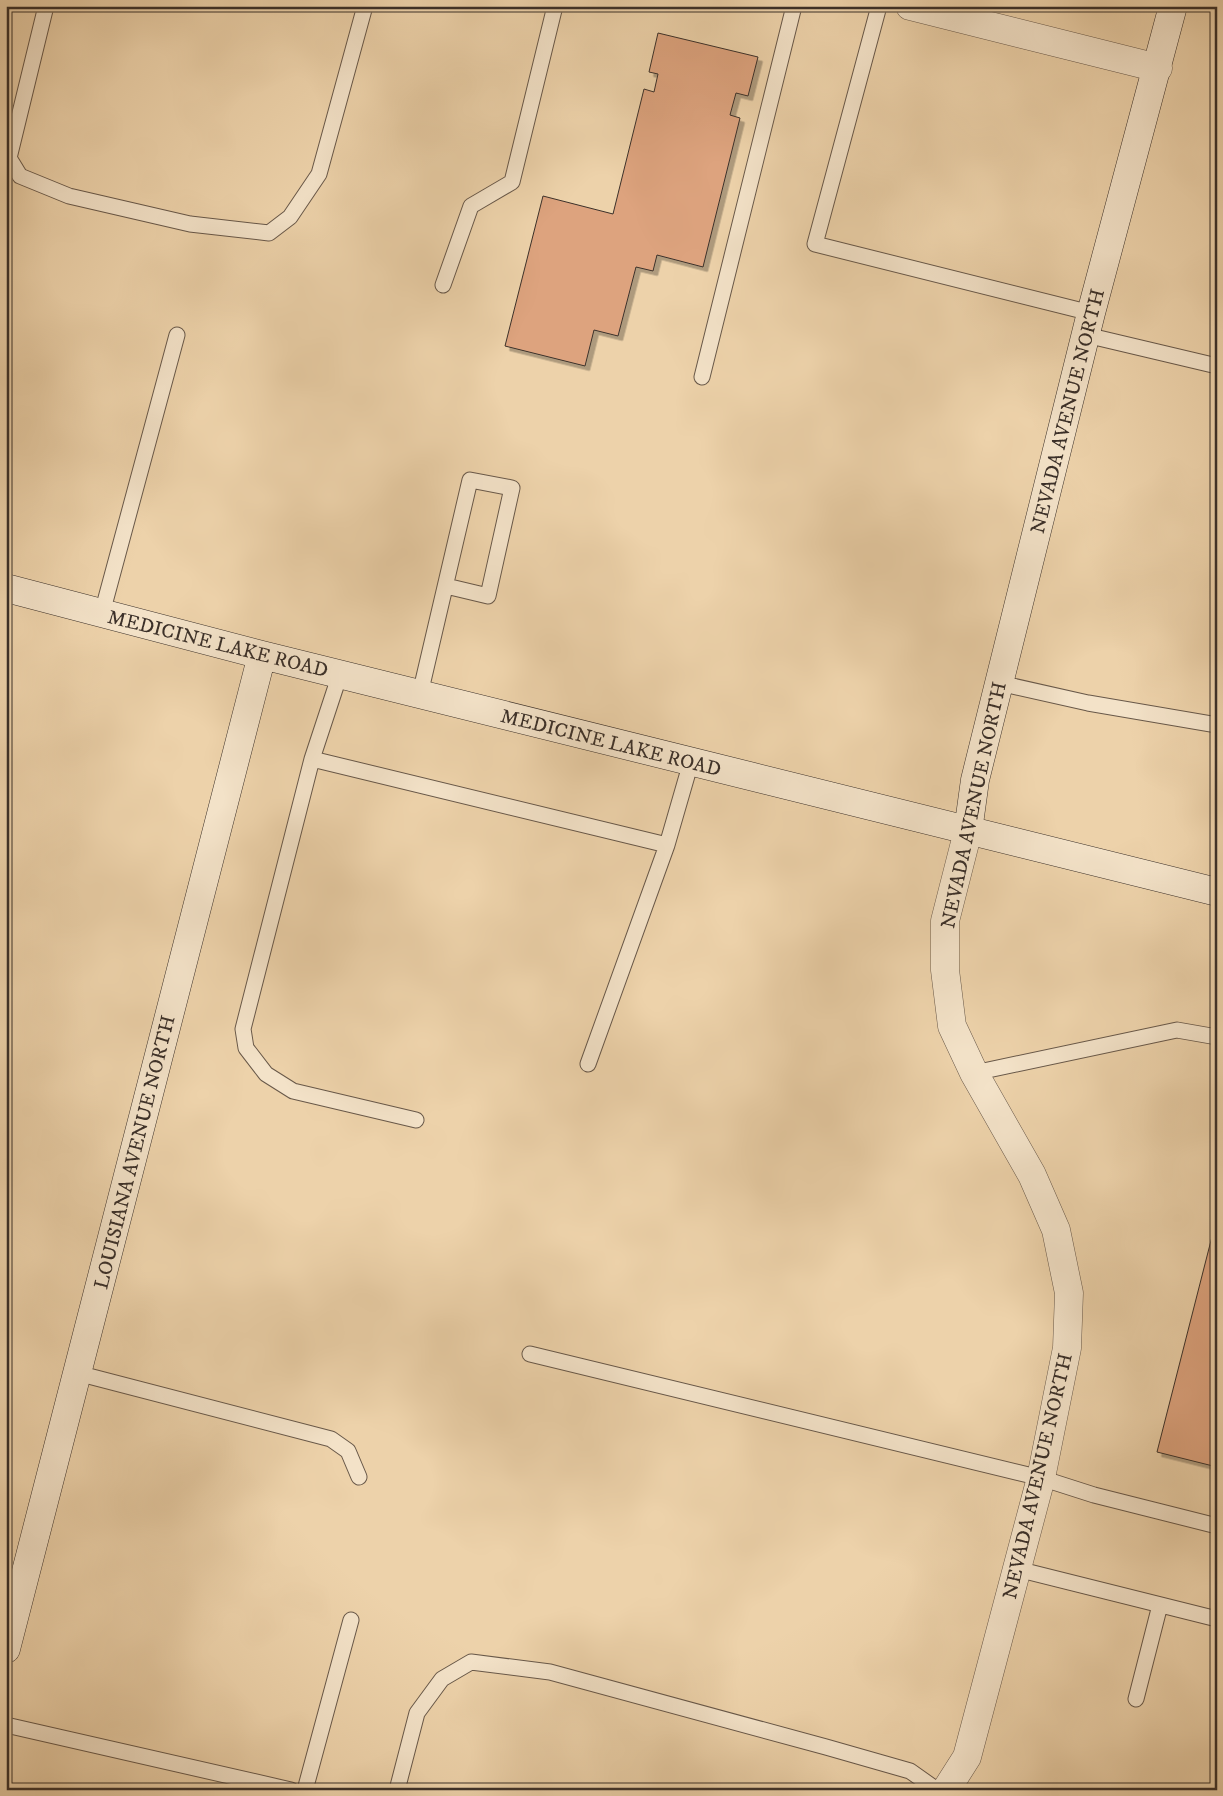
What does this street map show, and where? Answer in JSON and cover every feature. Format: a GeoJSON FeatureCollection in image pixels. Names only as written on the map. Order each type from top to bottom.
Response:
{"type":"FeatureCollection","features":[{"type":"Feature","properties":{"kind":"street"},"geometry":{"type":"LineString","coordinates":[[910,6],[1158,68]]}},
{"type":"Feature","properties":{"kind":"street","name":"NEVADA AVENUE NORTH"},"geometry":{"type":"LineString","coordinates":[[946,1790],[966,1757],[1041,1478],[1067,1348],[1069,1293],[1056,1230],[1032,1175],[974,1073],[952,1026],[945,970],[945,921],[968,830],[975,780],[1088,324],[1158,68],[1173,6]]}},
{"type":"Feature","properties":{"kind":"street","name":"MEDICINE LAKE ROAD"},"geometry":{"type":"LineString","coordinates":[[6,588],[262,655],[1217,892]]}},
{"type":"Feature","properties":{"kind":"street","name":"LOUISIANA AVENUE NORTH"},"geometry":{"type":"LineString","coordinates":[[6,1649],[262,655]]}},
{"type":"Feature","properties":{"kind":"lane"},"geometry":{"type":"LineString","coordinates":[[46,6],[9,158],[20,176],[69,196],[180,222],[269,233],[290,217],[319,174],[365,6]]}},
{"type":"Feature","properties":{"kind":"lane"},"geometry":{"type":"LineString","coordinates":[[443,285],[471,206],[512,182],[555,6]]}},
{"type":"Feature","properties":{"kind":"lane"},"geometry":{"type":"LineString","coordinates":[[702,377],[794,6]]}},
{"type":"Feature","properties":{"kind":"lane"},"geometry":{"type":"LineString","coordinates":[[879,6],[815,244],[1088,324],[1217,366]]}},
{"type":"Feature","properties":{"kind":"lane"},"geometry":{"type":"LineString","coordinates":[[102,613],[177,335]]}},
{"type":"Feature","properties":{"kind":"lane"},"geometry":{"type":"LineString","coordinates":[[420,694],[470,480],[512,488],[488,596],[446,586]]}},
{"type":"Feature","properties":{"kind":"lane"},"geometry":{"type":"LineString","coordinates":[[340,674],[312,759],[243,1029],[246,1048],[266,1074],[293,1091],[416,1120]]}},
{"type":"Feature","properties":{"kind":"lane"},"geometry":{"type":"LineString","coordinates":[[999,683],[1088,703],[1217,725]]}},
{"type":"Feature","properties":{"kind":"lane"},"geometry":{"type":"LineString","coordinates":[[312,759],[667,845]]}},
{"type":"Feature","properties":{"kind":"lane"},"geometry":{"type":"LineString","coordinates":[[588,1064],[667,845],[691,762]]}},
{"type":"Feature","properties":{"kind":"lane"},"geometry":{"type":"LineString","coordinates":[[974,1073],[1177,1030],[1217,1037]]}},
{"type":"Feature","properties":{"kind":"lane"},"geometry":{"type":"LineString","coordinates":[[530,1354],[1041,1478],[1094,1495],[1217,1526]]}},
{"type":"Feature","properties":{"kind":"lane"},"geometry":{"type":"LineString","coordinates":[[77,1373],[331,1439],[348,1451],[359,1477]]}},
{"type":"Feature","properties":{"kind":"lane"},"geometry":{"type":"LineString","coordinates":[[1017,1569],[1217,1619]]}},
{"type":"Feature","properties":{"kind":"lane"},"geometry":{"type":"LineString","coordinates":[[1136,1699],[1160,1605]]}},
{"type":"Feature","properties":{"kind":"lane"},"geometry":{"type":"LineString","coordinates":[[305,1790],[351,1620]]}},
{"type":"Feature","properties":{"kind":"lane"},"geometry":{"type":"LineString","coordinates":[[397,1790],[417,1713],[442,1679],[471,1662],[550,1672],[817,1744],[910,1771],[937,1790]]}},
{"type":"Feature","properties":{"kind":"lane"},"geometry":{"type":"LineString","coordinates":[[6,1725],[291,1790]]}},
{"type":"Feature","properties":{"kind":"building"},"geometry":{"type":"Polygon","coordinates":[[[658,33],[758,57],[748,96],[736,93],[730,115],[740,118],[703,267],[657,255],[653,271],[636,267],[618,336],[594,330],[585,366],[505,346],[543,196],[613,214],[644,89],[654,92],[658,74],[649,72],[658,33]]]}},
{"type":"Feature","properties":{"kind":"building"},"geometry":{"type":"Polygon","coordinates":[[[1217,1217],[1217,1467],[1157,1452],[1217,1217]]]}}]}
